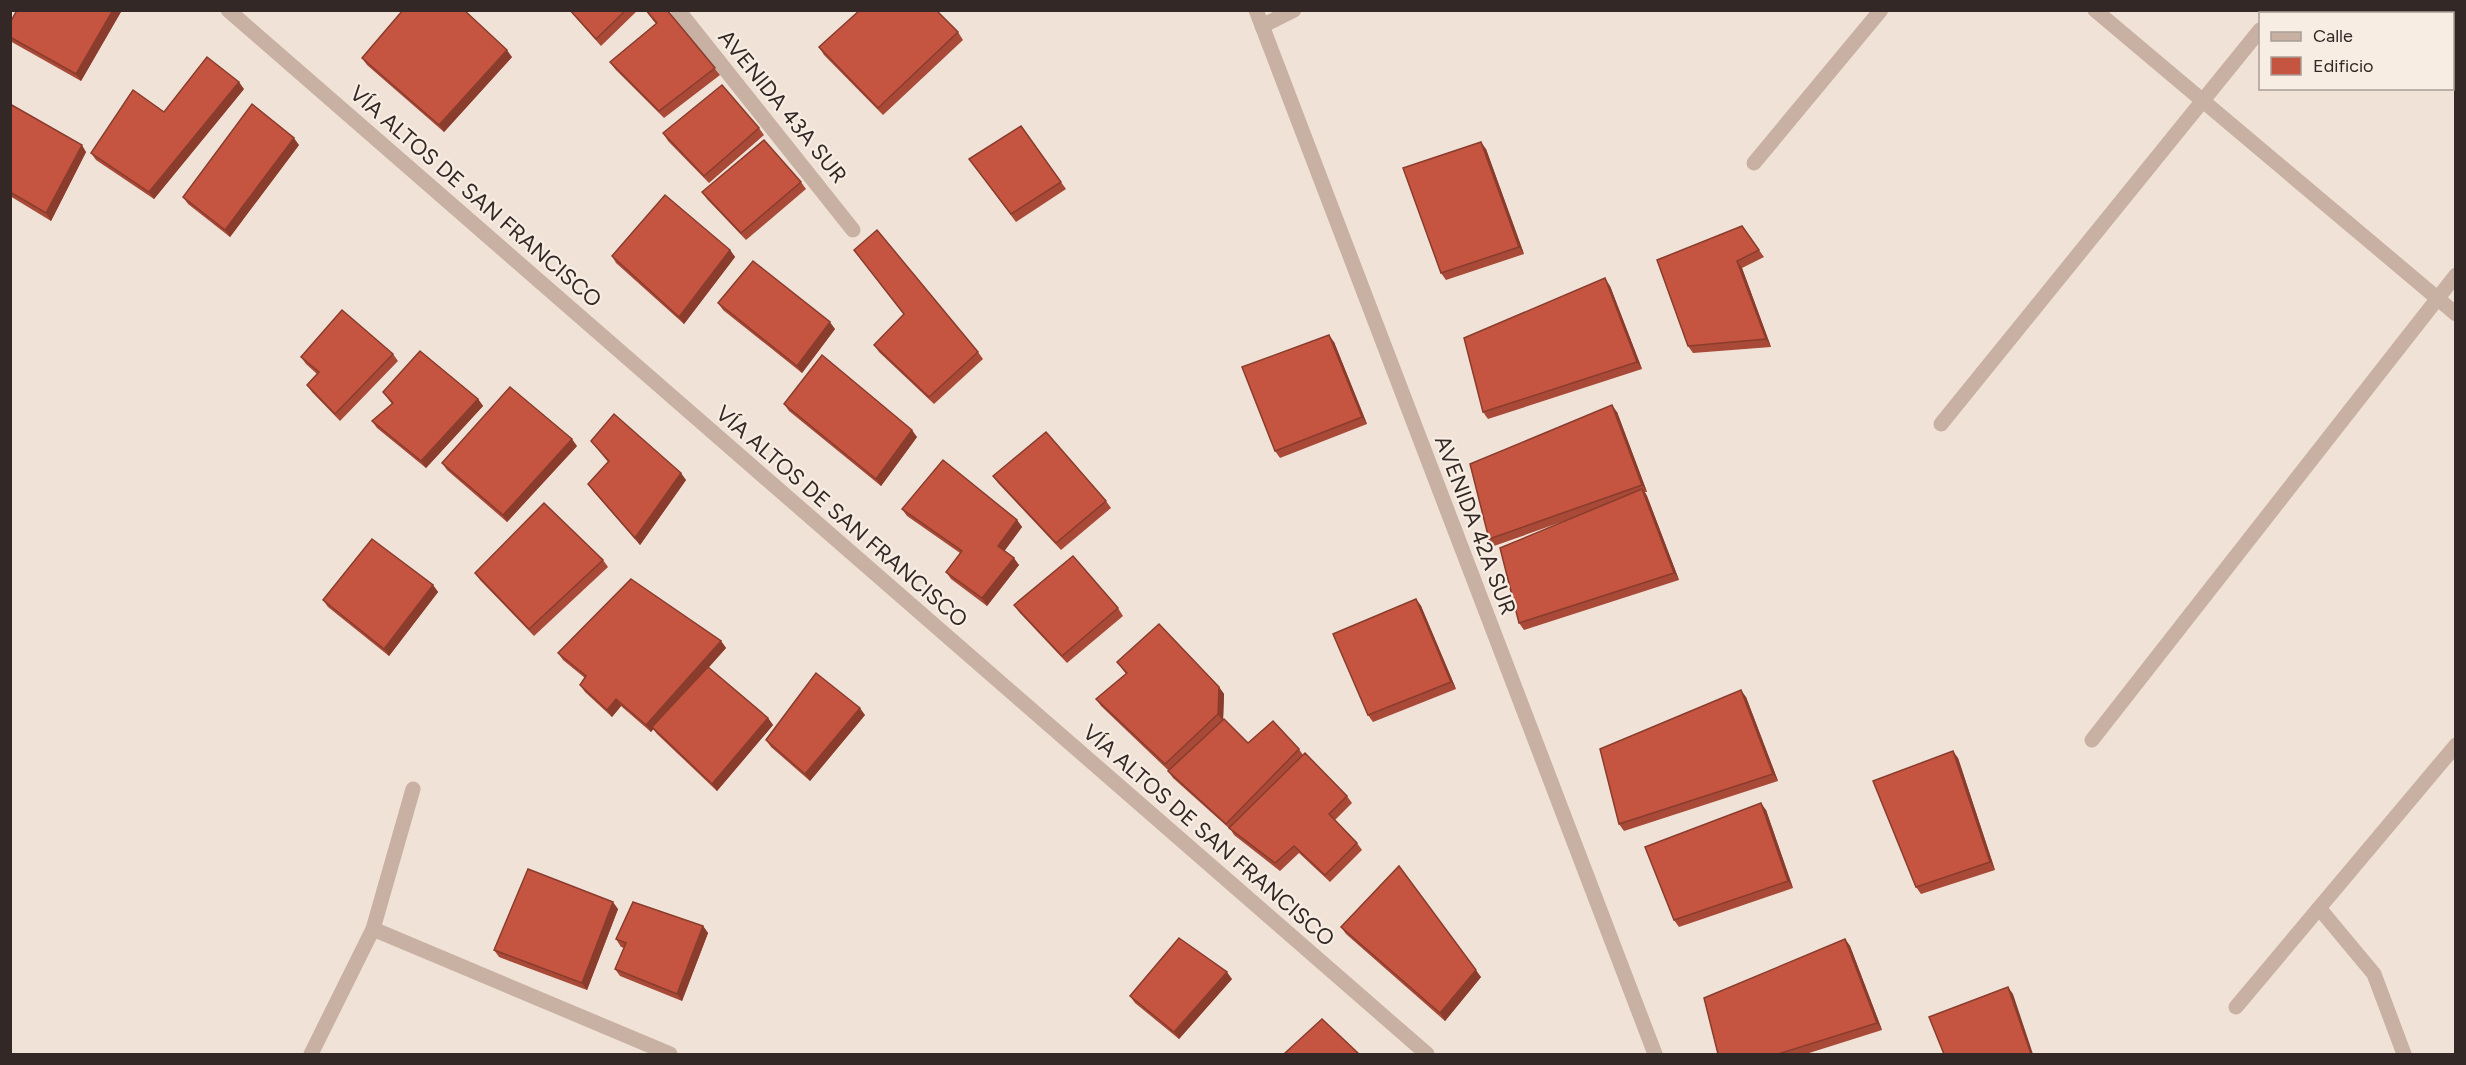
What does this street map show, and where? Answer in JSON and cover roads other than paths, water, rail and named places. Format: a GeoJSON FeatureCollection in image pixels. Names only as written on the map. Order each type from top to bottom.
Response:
{"type":"FeatureCollection","features":[{"type":"Feature","properties":{"kind":"street","name":"VÍA ALTOS DE SAN FRANCISCO"},"geometry":{"type":"LineString","coordinates":[[228,10],[1427,1054]]}},
{"type":"Feature","properties":{"kind":"street","name":"AVENIDA 43A SUR"},"geometry":{"type":"LineString","coordinates":[[678,10],[853,230]]}},
{"type":"Feature","properties":{"kind":"street","name":"AVENIDA 42A SUR"},"geometry":{"type":"LineString","coordinates":[[1256,10],[1654,1054]]}},
{"type":"Feature","properties":{"kind":"street"},"geometry":{"type":"LineString","coordinates":[[1262,26],[1294,10]]}},
{"type":"Feature","properties":{"kind":"street"},"geometry":{"type":"LineString","coordinates":[[1754,163],[1881,10]]}},
{"type":"Feature","properties":{"kind":"street"},"geometry":{"type":"LineString","coordinates":[[2096,10],[2456,314]]}},
{"type":"Feature","properties":{"kind":"street"},"geometry":{"type":"LineString","coordinates":[[1941,424],[2259,31]]}},
{"type":"Feature","properties":{"kind":"street"},"geometry":{"type":"LineString","coordinates":[[2092,740],[2456,275]]}},
{"type":"Feature","properties":{"kind":"street"},"geometry":{"type":"LineString","coordinates":[[2236,1007],[2456,745]]}},
{"type":"Feature","properties":{"kind":"street"},"geometry":{"type":"LineString","coordinates":[[310,1054],[373,929],[413,789]]}},
{"type":"Feature","properties":{"kind":"street"},"geometry":{"type":"LineString","coordinates":[[2319,908],[2374,975],[2404,1054]]}},
{"type":"Feature","properties":{"kind":"street"},"geometry":{"type":"LineString","coordinates":[[373,929],[670,1054]]}}]}
